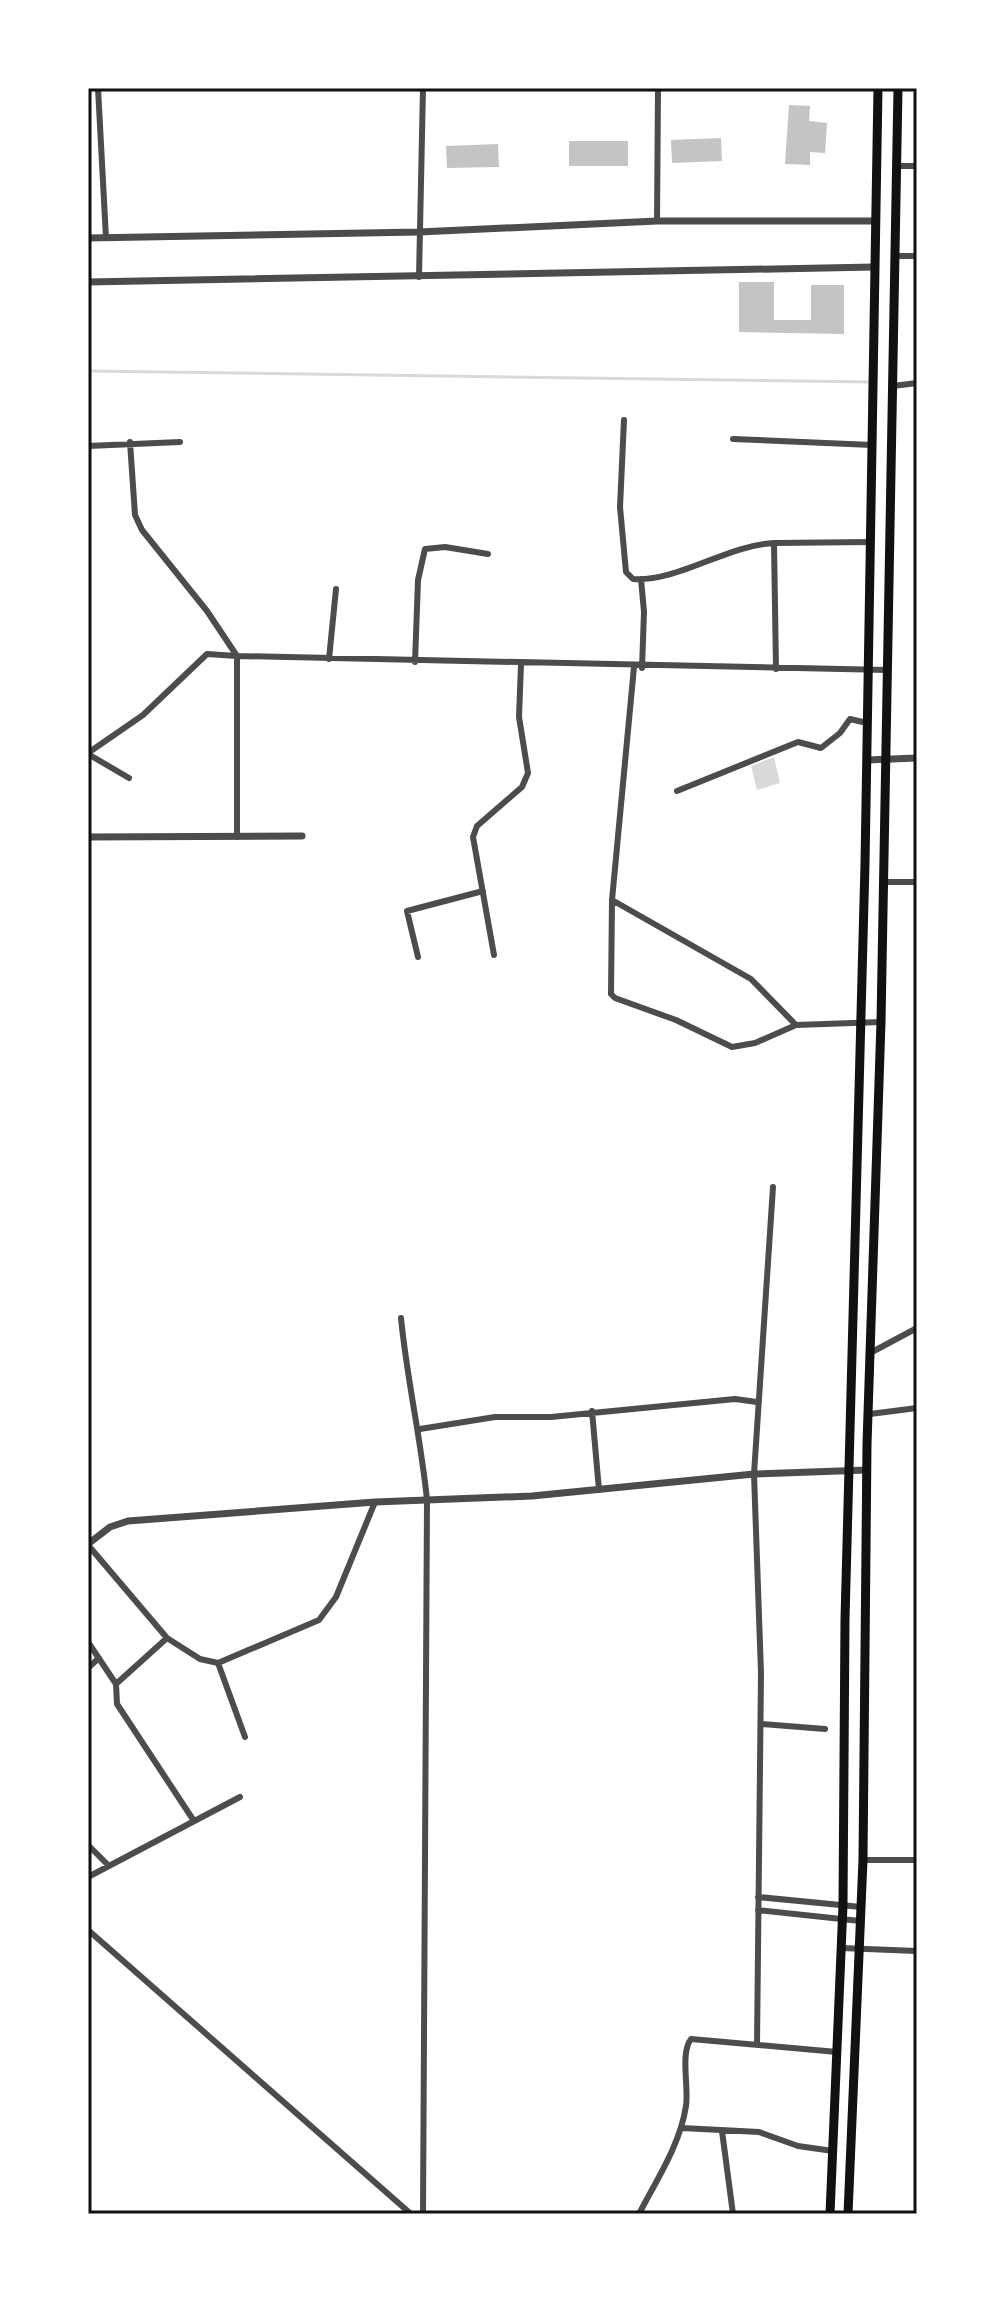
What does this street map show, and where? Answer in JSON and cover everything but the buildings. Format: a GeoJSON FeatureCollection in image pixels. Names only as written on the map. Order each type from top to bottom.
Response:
{"type":"FeatureCollection","features":[{"type":"Feature","properties":{"kind":"main road"},"geometry":{"type":"LineString","coordinates":[[830,2214],[843,1905],[878,88]]}},
{"type":"Feature","properties":{"kind":"main road"},"geometry":{"type":"LineString","coordinates":[[848,2214],[863,1860],[867,1470],[881,1022],[898,88]]}},
{"type":"Feature","properties":{"kind":"street"},"geometry":{"type":"LineString","coordinates":[[98,88],[106,238]]}},
{"type":"Feature","properties":{"kind":"street"},"geometry":{"type":"LineString","coordinates":[[419,277],[423,88]]}},
{"type":"Feature","properties":{"kind":"street"},"geometry":{"type":"LineString","coordinates":[[657,221],[658,88]]}},
{"type":"Feature","properties":{"kind":"street"},"geometry":{"type":"LineString","coordinates":[[897,166],[917,166]]}},
{"type":"Feature","properties":{"kind":"street"},"geometry":{"type":"LineString","coordinates":[[88,238],[419,232],[657,221],[875,221]]}},
{"type":"Feature","properties":{"kind":"street"},"geometry":{"type":"LineString","coordinates":[[896,256],[917,256]]}},
{"type":"Feature","properties":{"kind":"street"},"geometry":{"type":"LineString","coordinates":[[88,282],[874,267]]}},
{"type":"Feature","properties":{"kind":"street"},"geometry":{"type":"LineString","coordinates":[[893,386],[917,383]]}},
{"type":"Feature","properties":{"kind":"street"},"geometry":{"type":"LineString","coordinates":[[624,420],[620,507],[626,572],[633,579],[758,544],[871,542]]}},
{"type":"Feature","properties":{"kind":"street"},"geometry":{"type":"LineString","coordinates":[[733,439],[872,445]]}},
{"type":"Feature","properties":{"kind":"street"},"geometry":{"type":"LineString","coordinates":[[130,442],[135,515],[142,530],[207,611],[237,656],[237,837]]}},
{"type":"Feature","properties":{"kind":"street"},"geometry":{"type":"LineString","coordinates":[[88,446],[180,442]]}},
{"type":"Feature","properties":{"kind":"street"},"geometry":{"type":"LineString","coordinates":[[774,543],[776,669]]}},
{"type":"Feature","properties":{"kind":"street"},"geometry":{"type":"LineString","coordinates":[[415,662],[417,595],[425,549],[445,547],[488,554]]}},
{"type":"Feature","properties":{"kind":"street"},"geometry":{"type":"LineString","coordinates":[[641,579],[644,612],[642,668]]}},
{"type":"Feature","properties":{"kind":"street"},"geometry":{"type":"LineString","coordinates":[[329,659],[336,589]]}},
{"type":"Feature","properties":{"kind":"street"},"geometry":{"type":"LineString","coordinates":[[129,778],[88,753],[143,715],[207,654],[642,668],[887,670]]}},
{"type":"Feature","properties":{"kind":"street"},"geometry":{"type":"LineString","coordinates":[[494,955],[475,832],[522,787],[528,773],[519,717],[521,664]]}},
{"type":"Feature","properties":{"kind":"street"},"geometry":{"type":"LineString","coordinates":[[634,667],[612,900],[611,994],[732,1047],[755,1043],[796,1025],[881,1022]]}},
{"type":"Feature","properties":{"kind":"street"},"geometry":{"type":"LineString","coordinates":[[677,791],[798,742],[821,748],[840,733],[850,719],[867,723]]}},
{"type":"Feature","properties":{"kind":"street"},"geometry":{"type":"LineString","coordinates":[[867,760],[917,758]]}},
{"type":"Feature","properties":{"kind":"street"},"geometry":{"type":"LineString","coordinates":[[88,837],[302,836]]}},
{"type":"Feature","properties":{"kind":"street"},"geometry":{"type":"LineString","coordinates":[[884,882],[917,882]]}},
{"type":"Feature","properties":{"kind":"street"},"geometry":{"type":"LineString","coordinates":[[418,957],[407,911],[483,891]]}},
{"type":"Feature","properties":{"kind":"street"},"geometry":{"type":"LineString","coordinates":[[612,900],[751,979],[796,1025]]}},
{"type":"Feature","properties":{"kind":"street"},"geometry":{"type":"LineString","coordinates":[[757,2045],[761,1724],[754,1474],[773,1187]]}},
{"type":"Feature","properties":{"kind":"street"},"geometry":{"type":"LineString","coordinates":[[401,1318],[407,1376],[420,1429],[427,1500],[423,2214]]}},
{"type":"Feature","properties":{"kind":"street"},"geometry":{"type":"LineString","coordinates":[[872,1352],[917,1328]]}},
{"type":"Feature","properties":{"kind":"street"},"geometry":{"type":"LineString","coordinates":[[420,1429],[495,1417],[551,1417],[735,1399],[757,1402]]}},
{"type":"Feature","properties":{"kind":"street"},"geometry":{"type":"LineString","coordinates":[[870,1414],[917,1408]]}},
{"type":"Feature","properties":{"kind":"street"},"geometry":{"type":"LineString","coordinates":[[592,1411],[599,1490]]}},
{"type":"Feature","properties":{"kind":"street"},"geometry":{"type":"LineString","coordinates":[[375,1502],[336,1597],[319,1620],[218,1663],[200,1659],[167,1638],[88,1544],[110,1527],[128,1521],[375,1502],[599,1490],[754,1474],[867,1470]]}},
{"type":"Feature","properties":{"kind":"street"},"geometry":{"type":"LineString","coordinates":[[116,1684],[167,1638]]}},
{"type":"Feature","properties":{"kind":"street"},"geometry":{"type":"LineString","coordinates":[[88,1642],[116,1684],[117,1704],[194,1821]]}},
{"type":"Feature","properties":{"kind":"street"},"geometry":{"type":"LineString","coordinates":[[88,1668],[99,1658]]}},
{"type":"Feature","properties":{"kind":"street"},"geometry":{"type":"LineString","coordinates":[[218,1663],[245,1737]]}},
{"type":"Feature","properties":{"kind":"street"},"geometry":{"type":"LineString","coordinates":[[761,1724],[825,1729]]}},
{"type":"Feature","properties":{"kind":"street"},"geometry":{"type":"LineString","coordinates":[[88,1877],[240,1797]]}},
{"type":"Feature","properties":{"kind":"street"},"geometry":{"type":"LineString","coordinates":[[88,1845],[109,1866]]}},
{"type":"Feature","properties":{"kind":"street"},"geometry":{"type":"LineString","coordinates":[[863,1860],[917,1860]]}},
{"type":"Feature","properties":{"kind":"street"},"geometry":{"type":"LineString","coordinates":[[758,1897],[861,1907]]}},
{"type":"Feature","properties":{"kind":"street"},"geometry":{"type":"LineString","coordinates":[[758,1910],[860,1921]]}},
{"type":"Feature","properties":{"kind":"street"},"geometry":{"type":"LineString","coordinates":[[88,1930],[411,2214]]}},
{"type":"Feature","properties":{"kind":"street"},"geometry":{"type":"LineString","coordinates":[[841,1948],[917,1951]]}},
{"type":"Feature","properties":{"kind":"street"},"geometry":{"type":"LineString","coordinates":[[639,2214],[682,2128],[688,2078],[688,2042],[696,2038],[837,2052]]}},
{"type":"Feature","properties":{"kind":"street"},"geometry":{"type":"LineString","coordinates":[[682,2128],[759,2132],[798,2146],[833,2151]]}},
{"type":"Feature","properties":{"kind":"street"},"geometry":{"type":"LineString","coordinates":[[722,2131],[733,2214]]}},
{"type":"Feature","properties":{"kind":"shaded area"},"geometry":{"type":"Polygon","coordinates":[[[774,757],[780,783],[757,790],[751,766],[774,757]]]}},
{"type":"Feature","properties":{"kind":"waterway"},"geometry":{"type":"LineString","coordinates":[[88,371],[872,382]]}}]}
